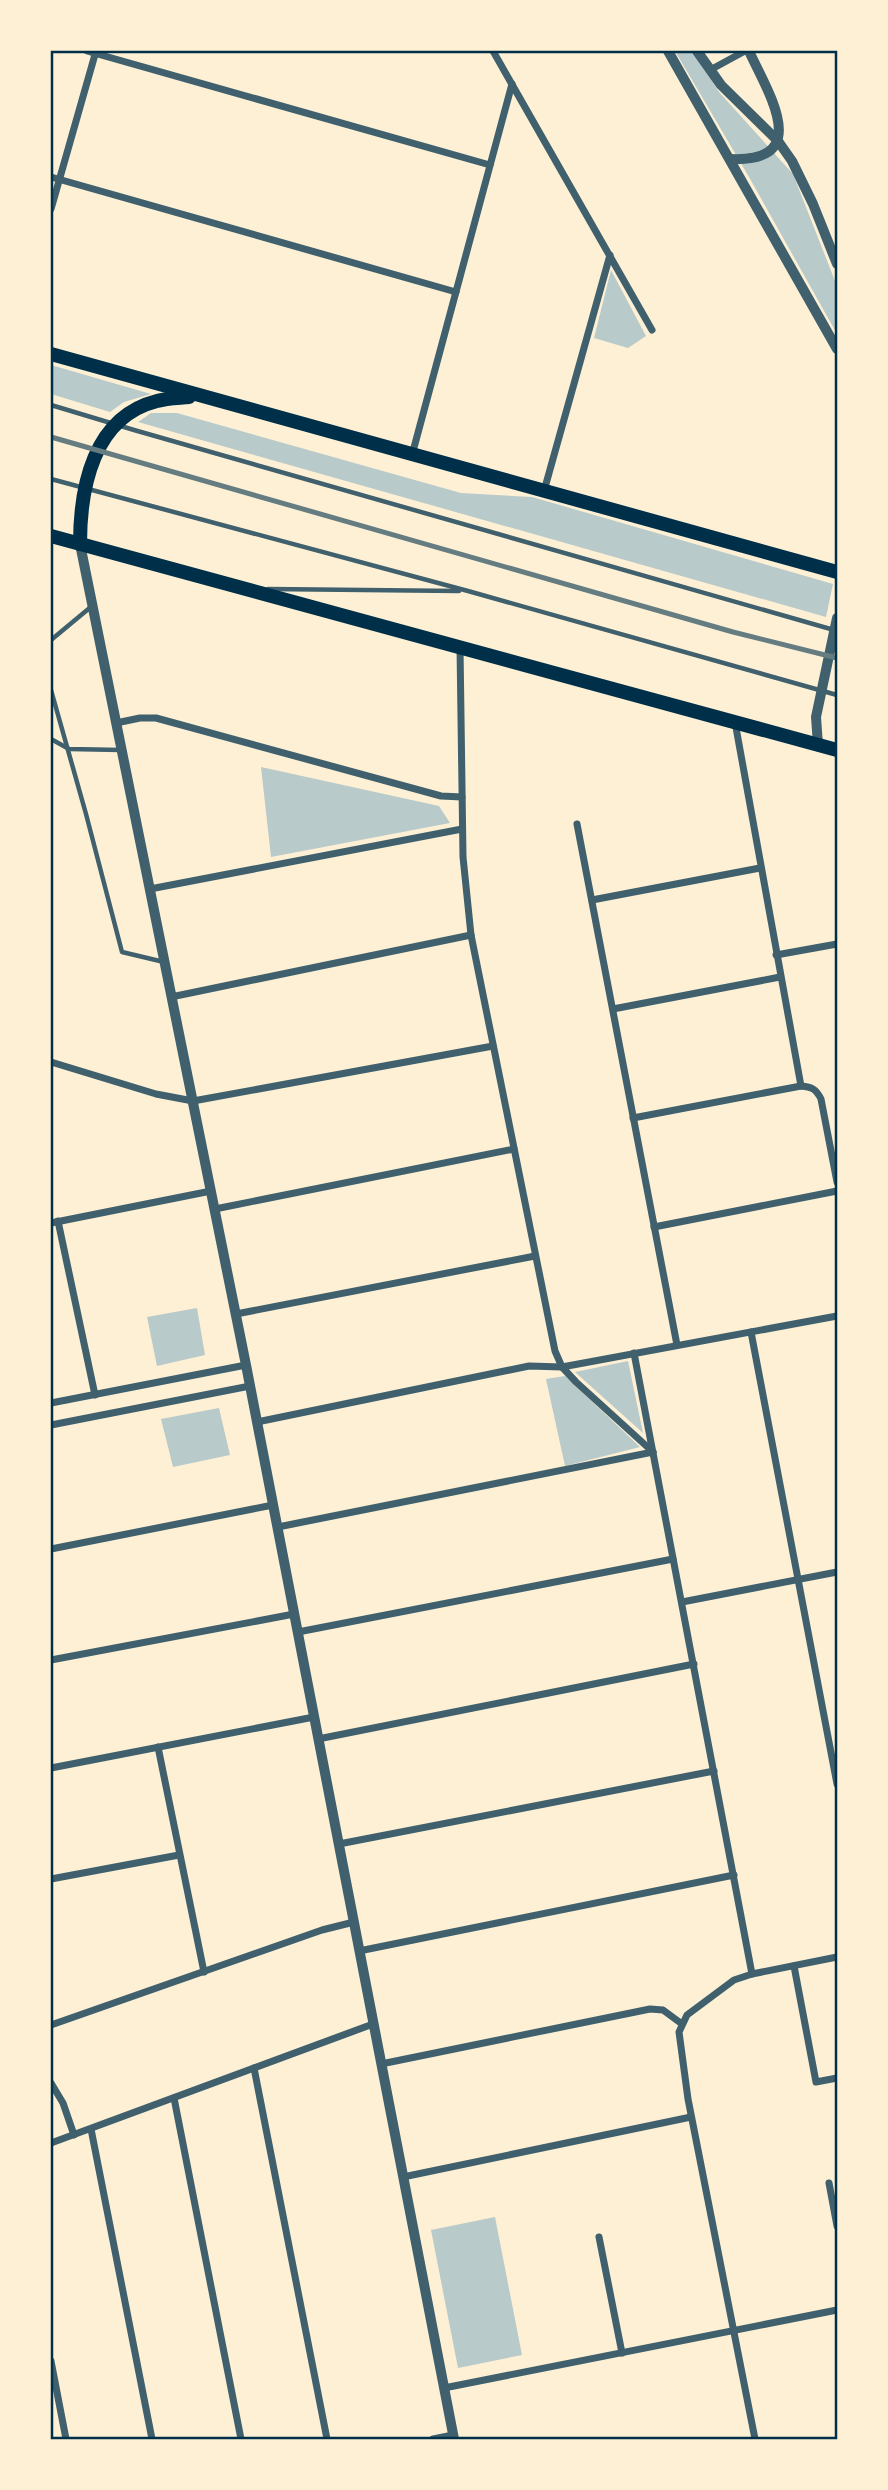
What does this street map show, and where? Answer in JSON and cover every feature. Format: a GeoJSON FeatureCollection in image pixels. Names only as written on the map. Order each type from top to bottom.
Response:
{"type":"FeatureCollection","features":[{"type":"Feature","properties":{"kind":"main road"},"geometry":{"type":"LineString","coordinates":[[51,355],[837,572]]}},
{"type":"Feature","properties":{"kind":"main road"},"geometry":{"type":"LineString","coordinates":[[80,544],[80,508],[85,489],[100,446],[114,425],[130,412],[156,401],[198,397]]}},
{"type":"Feature","properties":{"kind":"main road"},"geometry":{"type":"LineString","coordinates":[[51,536],[837,750]]}},
{"type":"Feature","properties":{"kind":"street"},"geometry":{"type":"LineString","coordinates":[[504,51],[495,53],[652,330]]}},
{"type":"Feature","properties":{"kind":"street"},"geometry":{"type":"LineString","coordinates":[[668,51],[837,349]]}},
{"type":"Feature","properties":{"kind":"street"},"geometry":{"type":"LineString","coordinates":[[697,51],[721,85],[778,141],[802,179],[837,264]]}},
{"type":"Feature","properties":{"kind":"street"},"geometry":{"type":"LineString","coordinates":[[710,70],[747,51],[778,114],[778,141],[758,156],[730,159]]}},
{"type":"Feature","properties":{"kind":"street"},"geometry":{"type":"LineString","coordinates":[[51,209],[55,178],[93,52],[490,165]]}},
{"type":"Feature","properties":{"kind":"street"},"geometry":{"type":"LineString","coordinates":[[412,455],[512,84]]}},
{"type":"Feature","properties":{"kind":"street"},"geometry":{"type":"LineString","coordinates":[[55,178],[456,292]]}},
{"type":"Feature","properties":{"kind":"street"},"geometry":{"type":"LineString","coordinates":[[544,491],[610,255]]}},
{"type":"Feature","properties":{"kind":"street"},"geometry":{"type":"LineString","coordinates":[[80,544],[236,1314],[444,2388],[453,2437],[433,2439]]}},
{"type":"Feature","properties":{"kind":"street"},"geometry":{"type":"LineString","coordinates":[[818,745],[816,717],[837,618]]}},
{"type":"Feature","properties":{"kind":"street"},"geometry":{"type":"LineString","coordinates":[[460,648],[462,829],[471,935],[555,1351],[562,1367],[653,1452]]}},
{"type":"Feature","properties":{"kind":"street"},"geometry":{"type":"LineString","coordinates":[[116,723],[156,718],[440,796],[462,797]]}},
{"type":"Feature","properties":{"kind":"street"},"geometry":{"type":"LineString","coordinates":[[734,722],[801,1086]]}},
{"type":"Feature","properties":{"kind":"street"},"geometry":{"type":"LineString","coordinates":[[577,824],[677,1345]]}},
{"type":"Feature","properties":{"kind":"street"},"geometry":{"type":"LineString","coordinates":[[150,889],[462,829]]}},
{"type":"Feature","properties":{"kind":"street"},"geometry":{"type":"LineString","coordinates":[[592,900],[760,868]]}},
{"type":"Feature","properties":{"kind":"street"},"geometry":{"type":"LineString","coordinates":[[172,996],[471,935]]}},
{"type":"Feature","properties":{"kind":"street"},"geometry":{"type":"LineString","coordinates":[[776,955],[837,944]]}},
{"type":"Feature","properties":{"kind":"street"},"geometry":{"type":"LineString","coordinates":[[612,1009],[780,977]]}},
{"type":"Feature","properties":{"kind":"street"},"geometry":{"type":"LineString","coordinates":[[51,1062],[156,1094],[193,1101],[493,1046]]}},
{"type":"Feature","properties":{"kind":"street"},"geometry":{"type":"LineString","coordinates":[[634,1118],[801,1086],[815,1089],[821,1099],[837,1182]]}},
{"type":"Feature","properties":{"kind":"street"},"geometry":{"type":"LineString","coordinates":[[215,1209],[514,1149]]}},
{"type":"Feature","properties":{"kind":"street"},"geometry":{"type":"LineString","coordinates":[[95,1395],[55,1222],[211,1191]]}},
{"type":"Feature","properties":{"kind":"street"},"geometry":{"type":"LineString","coordinates":[[654,1227],[837,1191]]}},
{"type":"Feature","properties":{"kind":"street"},"geometry":{"type":"LineString","coordinates":[[236,1314],[535,1255]]}},
{"type":"Feature","properties":{"kind":"street"},"geometry":{"type":"LineString","coordinates":[[257,1422],[529,1366],[562,1367],[837,1315]]}},
{"type":"Feature","properties":{"kind":"street"},"geometry":{"type":"LineString","coordinates":[[751,1332],[837,1784]]}},
{"type":"Feature","properties":{"kind":"street"},"geometry":{"type":"LineString","coordinates":[[634,1353],[752,1974]]}},
{"type":"Feature","properties":{"kind":"street"},"geometry":{"type":"LineString","coordinates":[[51,1403],[246,1365]]}},
{"type":"Feature","properties":{"kind":"street"},"geometry":{"type":"LineString","coordinates":[[51,1425],[250,1386]]}},
{"type":"Feature","properties":{"kind":"street"},"geometry":{"type":"LineString","coordinates":[[278,1528],[653,1452]]}},
{"type":"Feature","properties":{"kind":"street"},"geometry":{"type":"LineString","coordinates":[[51,1549],[273,1505]]}},
{"type":"Feature","properties":{"kind":"street"},"geometry":{"type":"LineString","coordinates":[[298,1632],[673,1559]]}},
{"type":"Feature","properties":{"kind":"street"},"geometry":{"type":"LineString","coordinates":[[682,1602],[837,1573]]}},
{"type":"Feature","properties":{"kind":"street"},"geometry":{"type":"LineString","coordinates":[[51,1660],[294,1614]]}},
{"type":"Feature","properties":{"kind":"street"},"geometry":{"type":"LineString","coordinates":[[318,1739],[694,1664]]}},
{"type":"Feature","properties":{"kind":"street"},"geometry":{"type":"LineString","coordinates":[[51,1768],[314,1717]]}},
{"type":"Feature","properties":{"kind":"street"},"geometry":{"type":"LineString","coordinates":[[158,1747],[204,1972]]}},
{"type":"Feature","properties":{"kind":"street"},"geometry":{"type":"LineString","coordinates":[[339,1844],[714,1771]]}},
{"type":"Feature","properties":{"kind":"street"},"geometry":{"type":"LineString","coordinates":[[51,1879],[179,1855]]}},
{"type":"Feature","properties":{"kind":"street"},"geometry":{"type":"LineString","coordinates":[[359,1951],[734,1875]]}},
{"type":"Feature","properties":{"kind":"street"},"geometry":{"type":"LineString","coordinates":[[51,2025],[322,1930],[354,1922]]}},
{"type":"Feature","properties":{"kind":"street"},"geometry":{"type":"LineString","coordinates":[[755,2439],[691,2117],[679,2042],[682,2024],[694,2008],[728,1983],[752,1974],[837,1957]]}},
{"type":"Feature","properties":{"kind":"street"},"geometry":{"type":"LineString","coordinates":[[794,1966],[816,2082],[837,2078]]}},
{"type":"Feature","properties":{"kind":"street"},"geometry":{"type":"LineString","coordinates":[[381,2064],[650,2009],[663,2010],[682,2024]]}},
{"type":"Feature","properties":{"kind":"street"},"geometry":{"type":"LineString","coordinates":[[51,2143],[373,2024]]}},
{"type":"Feature","properties":{"kind":"street"},"geometry":{"type":"LineString","coordinates":[[254,2068],[327,2439]]}},
{"type":"Feature","properties":{"kind":"street"},"geometry":{"type":"LineString","coordinates":[[51,2083],[63,2103],[74,2135]]}},
{"type":"Feature","properties":{"kind":"street"},"geometry":{"type":"LineString","coordinates":[[174,2098],[241,2439]]}},
{"type":"Feature","properties":{"kind":"street"},"geometry":{"type":"LineString","coordinates":[[403,2177],[691,2117]]}},
{"type":"Feature","properties":{"kind":"street"},"geometry":{"type":"LineString","coordinates":[[91,2129],[152,2439]]}},
{"type":"Feature","properties":{"kind":"street"},"geometry":{"type":"LineString","coordinates":[[829,2183],[837,2226]]}},
{"type":"Feature","properties":{"kind":"street"},"geometry":{"type":"LineString","coordinates":[[599,2237],[622,2353]]}},
{"type":"Feature","properties":{"kind":"street"},"geometry":{"type":"LineString","coordinates":[[444,2388],[837,2310]]}},
{"type":"Feature","properties":{"kind":"street"},"geometry":{"type":"LineString","coordinates":[[51,2361],[66,2439]]}},
{"type":"Feature","properties":{"kind":"lane"},"geometry":{"type":"LineString","coordinates":[[51,404],[114,425],[836,630]]}},
{"type":"Feature","properties":{"kind":"lane"},"geometry":{"type":"LineString","coordinates":[[51,479],[468,591],[837,695]]}},
{"type":"Feature","properties":{"kind":"lane"},"geometry":{"type":"LineString","coordinates":[[239,588],[468,591]]}},
{"type":"Feature","properties":{"kind":"lane"},"geometry":{"type":"LineString","coordinates":[[51,640],[92,606]]}},
{"type":"Feature","properties":{"kind":"lane"},"geometry":{"type":"LineString","coordinates":[[51,691],[69,749],[122,952],[164,962]]}},
{"type":"Feature","properties":{"kind":"lane"},"geometry":{"type":"LineString","coordinates":[[51,739],[69,749],[121,750]]}},
{"type":"Feature","properties":{"kind":"shaded area"},"geometry":{"type":"Polygon","coordinates":[[[675,51],[692,51],[719,92],[793,174],[837,286],[837,334],[749,177],[675,51]]]}},
{"type":"Feature","properties":{"kind":"shaded area"},"geometry":{"type":"Polygon","coordinates":[[[611,270],[646,336],[628,348],[594,338],[611,270]]]}},
{"type":"Feature","properties":{"kind":"shaded area"},"geometry":{"type":"Polygon","coordinates":[[[51,365],[151,394],[124,402],[110,412],[51,394],[51,365]]]}},
{"type":"Feature","properties":{"kind":"shaded area"},"geometry":{"type":"Polygon","coordinates":[[[151,413],[177,413],[461,493],[532,497],[833,584],[826,617],[138,422],[151,413]]]}},
{"type":"Feature","properties":{"kind":"shaded area"},"geometry":{"type":"Polygon","coordinates":[[[261,767],[439,806],[450,823],[271,857],[261,767]]]}},
{"type":"Feature","properties":{"kind":"shaded area"},"geometry":{"type":"Polygon","coordinates":[[[197,1308],[205,1355],[157,1366],[147,1317],[197,1308]]]}},
{"type":"Feature","properties":{"kind":"shaded area"},"geometry":{"type":"Polygon","coordinates":[[[628,1361],[643,1433],[575,1372],[628,1361]]]}},
{"type":"Feature","properties":{"kind":"shaded area"},"geometry":{"type":"Polygon","coordinates":[[[565,1376],[640,1447],[565,1466],[546,1379],[565,1376]]]}},
{"type":"Feature","properties":{"kind":"shaded area"},"geometry":{"type":"Polygon","coordinates":[[[219,1408],[230,1455],[173,1467],[161,1419],[219,1408]]]}},
{"type":"Feature","properties":{"kind":"shaded area"},"geometry":{"type":"Polygon","coordinates":[[[495,2217],[522,2355],[458,2368],[431,2230],[495,2217]]]}},
{"type":"Feature","properties":{"kind":"railway"},"geometry":{"type":"LineString","coordinates":[[51,437],[733,632],[837,658]]}}]}
